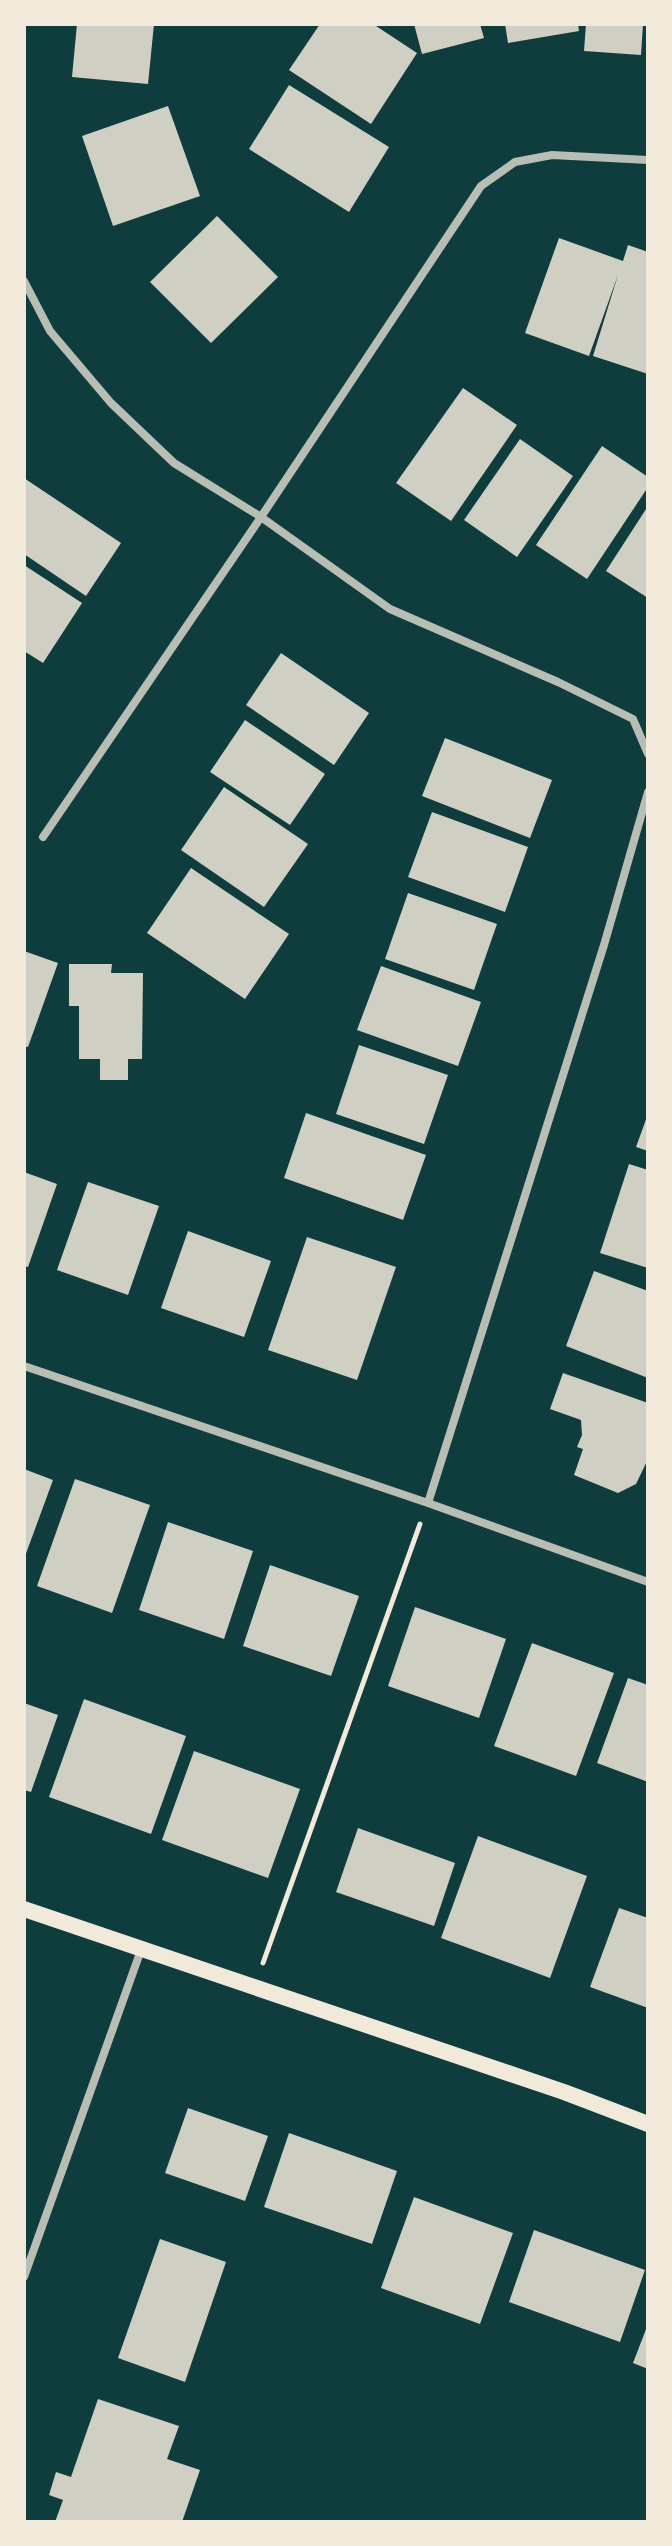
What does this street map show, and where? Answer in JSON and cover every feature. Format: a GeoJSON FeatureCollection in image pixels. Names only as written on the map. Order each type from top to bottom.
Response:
{"type":"FeatureCollection","features":[{"type":"Feature","properties":{"kind":"main road"},"geometry":{"type":"LineString","coordinates":[[24,1909],[564,2092],[648,2124]]}},
{"type":"Feature","properties":{"kind":"street"},"geometry":{"type":"LineString","coordinates":[[43,837],[481,186],[515,162],[552,155],[648,160]]}},
{"type":"Feature","properties":{"kind":"street"},"geometry":{"type":"LineString","coordinates":[[24,281],[50,331],[111,403],[174,463],[261,517],[390,609],[558,682],[633,719],[648,754]]}},
{"type":"Feature","properties":{"kind":"street"},"geometry":{"type":"LineString","coordinates":[[428,1503],[604,945],[648,792]]}},
{"type":"Feature","properties":{"kind":"street"},"geometry":{"type":"LineString","coordinates":[[24,1366],[428,1503],[648,1582]]}},
{"type":"Feature","properties":{"kind":"street"},"geometry":{"type":"LineString","coordinates":[[24,2277],[141,1950]]}},
{"type":"Feature","properties":{"kind":"path"},"geometry":{"type":"LineString","coordinates":[[254,1986],[428,1503]]}},
{"type":"Feature","properties":{"kind":"building"},"geometry":{"type":"Polygon","coordinates":[[[77,24],[154,24],[148,84],[72,77],[77,24]]]}},
{"type":"Feature","properties":{"kind":"building"},"geometry":{"type":"Polygon","coordinates":[[[320,24],[373,24],[417,53],[371,124],[289,70],[320,24]]]}},
{"type":"Feature","properties":{"kind":"building"},"geometry":{"type":"Polygon","coordinates":[[[414,24],[480,24],[484,38],[422,54],[414,24]]]}},
{"type":"Feature","properties":{"kind":"building"},"geometry":{"type":"Polygon","coordinates":[[[505,24],[578,24],[579,31],[508,43],[505,24]]]}},
{"type":"Feature","properties":{"kind":"building"},"geometry":{"type":"Polygon","coordinates":[[[586,24],[643,24],[641,55],[584,51],[586,24]]]}},
{"type":"Feature","properties":{"kind":"building"},"geometry":{"type":"Polygon","coordinates":[[[289,85],[389,147],[349,212],[249,149],[289,85]]]}},
{"type":"Feature","properties":{"kind":"building"},"geometry":{"type":"Polygon","coordinates":[[[168,106],[200,196],[113,226],[82,136],[168,106]]]}},
{"type":"Feature","properties":{"kind":"building"},"geometry":{"type":"Polygon","coordinates":[[[217,216],[278,277],[211,343],[150,282],[217,216]]]}},
{"type":"Feature","properties":{"kind":"building"},"geometry":{"type":"Polygon","coordinates":[[[559,238],[623,261],[628,245],[648,252],[648,374],[593,356],[618,275],[589,356],[525,333],[559,238]]]}},
{"type":"Feature","properties":{"kind":"building"},"geometry":{"type":"Polygon","coordinates":[[[463,388],[517,425],[451,521],[396,483],[463,388]]]}},
{"type":"Feature","properties":{"kind":"building"},"geometry":{"type":"Polygon","coordinates":[[[520,439],[573,476],[517,557],[464,520],[520,439]]]}},
{"type":"Feature","properties":{"kind":"building"},"geometry":{"type":"Polygon","coordinates":[[[602,446],[648,477],[648,487],[587,579],[536,545],[602,446]]]}},
{"type":"Feature","properties":{"kind":"building"},"geometry":{"type":"Polygon","coordinates":[[[24,478],[121,543],[86,596],[24,554],[24,478]]]}},
{"type":"Feature","properties":{"kind":"building"},"geometry":{"type":"Polygon","coordinates":[[[648,506],[648,598],[606,571],[648,506]]]}},
{"type":"Feature","properties":{"kind":"building"},"geometry":{"type":"Polygon","coordinates":[[[24,565],[82,603],[43,663],[24,651],[24,565]]]}},
{"type":"Feature","properties":{"kind":"building"},"geometry":{"type":"Polygon","coordinates":[[[281,653],[369,713],[334,765],[246,705],[281,653]]]}},
{"type":"Feature","properties":{"kind":"building"},"geometry":{"type":"Polygon","coordinates":[[[245,720],[325,774],[290,825],[210,772],[245,720]]]}},
{"type":"Feature","properties":{"kind":"building"},"geometry":{"type":"Polygon","coordinates":[[[445,738],[552,780],[530,838],[422,796],[445,738]]]}},
{"type":"Feature","properties":{"kind":"building"},"geometry":{"type":"Polygon","coordinates":[[[224,787],[308,844],[264,907],[181,850],[224,787]]]}},
{"type":"Feature","properties":{"kind":"building"},"geometry":{"type":"Polygon","coordinates":[[[432,812],[528,847],[505,912],[408,877],[432,812]]]}},
{"type":"Feature","properties":{"kind":"building"},"geometry":{"type":"Polygon","coordinates":[[[191,868],[289,934],[245,999],[147,933],[191,868]]]}},
{"type":"Feature","properties":{"kind":"building"},"geometry":{"type":"Polygon","coordinates":[[[408,893],[497,924],[474,990],[385,959],[408,893]]]}},
{"type":"Feature","properties":{"kind":"building"},"geometry":{"type":"Polygon","coordinates":[[[24,951],[58,963],[28,1047],[24,1046],[24,951]]]}},
{"type":"Feature","properties":{"kind":"building"},"geometry":{"type":"Polygon","coordinates":[[[69,964],[112,964],[111,973],[143,973],[142,1059],[128,1059],[128,1080],[100,1080],[100,1059],[79,1059],[79,1006],[69,1006],[69,964]]]}},
{"type":"Feature","properties":{"kind":"building"},"geometry":{"type":"Polygon","coordinates":[[[381,966],[481,1002],[458,1066],[357,1030],[381,966]]]}},
{"type":"Feature","properties":{"kind":"building"},"geometry":{"type":"Polygon","coordinates":[[[359,1045],[448,1075],[424,1144],[336,1114],[359,1045]]]}},
{"type":"Feature","properties":{"kind":"building"},"geometry":{"type":"Polygon","coordinates":[[[306,1113],[426,1155],[403,1220],[284,1178],[306,1113]]]}},
{"type":"Feature","properties":{"kind":"building"},"geometry":{"type":"Polygon","coordinates":[[[648,1114],[648,1151],[636,1147],[648,1114]]]}},
{"type":"Feature","properties":{"kind":"building"},"geometry":{"type":"Polygon","coordinates":[[[629,1164],[648,1170],[648,1268],[600,1253],[629,1164]]]}},
{"type":"Feature","properties":{"kind":"building"},"geometry":{"type":"Polygon","coordinates":[[[24,1172],[57,1184],[28,1267],[24,1266],[24,1172]]]}},
{"type":"Feature","properties":{"kind":"building"},"geometry":{"type":"Polygon","coordinates":[[[88,1182],[159,1206],[128,1295],[57,1270],[88,1182]]]}},
{"type":"Feature","properties":{"kind":"building"},"geometry":{"type":"Polygon","coordinates":[[[188,1231],[271,1261],[244,1337],[161,1308],[188,1231]]]}},
{"type":"Feature","properties":{"kind":"building"},"geometry":{"type":"Polygon","coordinates":[[[307,1237],[396,1267],[357,1380],[268,1350],[307,1237]]]}},
{"type":"Feature","properties":{"kind":"building"},"geometry":{"type":"Polygon","coordinates":[[[594,1271],[648,1291],[648,1378],[566,1346],[594,1271]]]}},
{"type":"Feature","properties":{"kind":"building"},"geometry":{"type":"Polygon","coordinates":[[[563,1373],[648,1403],[648,1459],[636,1484],[618,1493],[574,1475],[583,1449],[577,1447],[582,1435],[581,1420],[550,1409],[563,1373]]]}},
{"type":"Feature","properties":{"kind":"building"},"geometry":{"type":"Polygon","coordinates":[[[24,1469],[53,1480],[24,1559],[24,1469]]]}},
{"type":"Feature","properties":{"kind":"building"},"geometry":{"type":"Polygon","coordinates":[[[75,1479],[150,1505],[112,1613],[37,1586],[75,1479]]]}},
{"type":"Feature","properties":{"kind":"building"},"geometry":{"type":"Polygon","coordinates":[[[168,1522],[253,1551],[224,1639],[139,1610],[168,1522]]]}},
{"type":"Feature","properties":{"kind":"building"},"geometry":{"type":"Polygon","coordinates":[[[270,1565],[359,1596],[331,1676],[243,1646],[270,1565]]]}},
{"type":"Feature","properties":{"kind":"building"},"geometry":{"type":"Polygon","coordinates":[[[415,1607],[506,1639],[479,1718],[388,1686],[415,1607]]]}},
{"type":"Feature","properties":{"kind":"building"},"geometry":{"type":"Polygon","coordinates":[[[532,1643],[614,1673],[576,1776],[494,1746],[532,1643]]]}},
{"type":"Feature","properties":{"kind":"building"},"geometry":{"type":"Polygon","coordinates":[[[628,1678],[648,1685],[648,1782],[597,1763],[628,1678]]]}},
{"type":"Feature","properties":{"kind":"building"},"geometry":{"type":"Polygon","coordinates":[[[84,1699],[186,1736],[151,1834],[49,1797],[84,1699]]]}},
{"type":"Feature","properties":{"kind":"building"},"geometry":{"type":"Polygon","coordinates":[[[24,1703],[58,1715],[31,1792],[24,1790],[24,1703]]]}},
{"type":"Feature","properties":{"kind":"building"},"geometry":{"type":"Polygon","coordinates":[[[194,1751],[300,1789],[268,1878],[162,1840],[194,1751]]]}},
{"type":"Feature","properties":{"kind":"building"},"geometry":{"type":"Polygon","coordinates":[[[358,1828],[455,1863],[434,1926],[336,1892],[358,1828]]]}},
{"type":"Feature","properties":{"kind":"building"},"geometry":{"type":"Polygon","coordinates":[[[478,1836],[587,1876],[550,1978],[441,1938],[478,1836]]]}},
{"type":"Feature","properties":{"kind":"building"},"geometry":{"type":"Polygon","coordinates":[[[619,1908],[648,1918],[648,2008],[590,1987],[619,1908]]]}},
{"type":"Feature","properties":{"kind":"building"},"geometry":{"type":"Polygon","coordinates":[[[188,2108],[268,2136],[245,2201],[165,2173],[188,2108]]]}},
{"type":"Feature","properties":{"kind":"building"},"geometry":{"type":"Polygon","coordinates":[[[289,2133],[397,2171],[372,2244],[264,2207],[289,2133]]]}},
{"type":"Feature","properties":{"kind":"building"},"geometry":{"type":"Polygon","coordinates":[[[414,2197],[513,2233],[480,2324],[381,2288],[414,2197]]]}},
{"type":"Feature","properties":{"kind":"building"},"geometry":{"type":"Polygon","coordinates":[[[534,2230],[645,2270],[620,2342],[509,2302],[534,2230]]]}},
{"type":"Feature","properties":{"kind":"building"},"geometry":{"type":"Polygon","coordinates":[[[160,2239],[226,2262],[185,2382],[118,2358],[160,2239]]]}},
{"type":"Feature","properties":{"kind":"building"},"geometry":{"type":"Polygon","coordinates":[[[648,2324],[648,2369],[633,2363],[648,2324]]]}},
{"type":"Feature","properties":{"kind":"building"},"geometry":{"type":"Polygon","coordinates":[[[98,2399],[179,2426],[167,2459],[200,2470],[182,2522],[55,2522],[63,2500],[49,2495],[56,2472],[71,2477],[98,2399]]]}}]}
